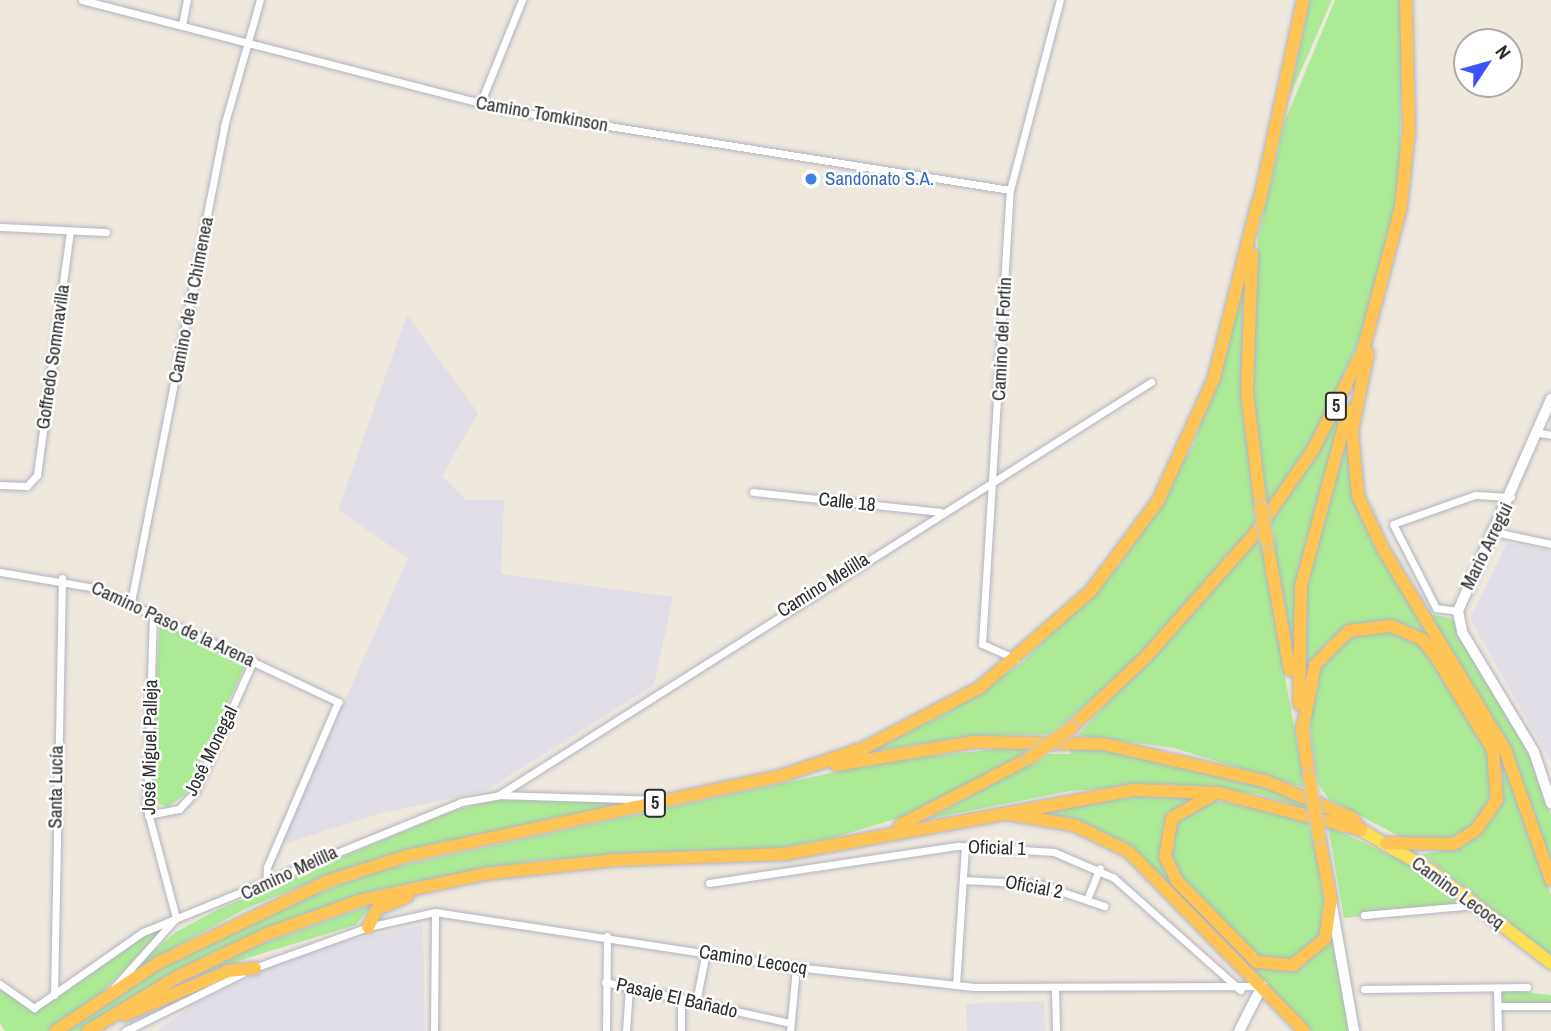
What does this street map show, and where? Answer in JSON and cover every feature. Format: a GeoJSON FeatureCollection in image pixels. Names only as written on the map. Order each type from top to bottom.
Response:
{"type":"FeatureCollection","features":[{"type":"Feature","properties":{"kind":"highway","name":"5"},"geometry":{"type":"LineString","coordinates":[[56,1031],[109,994],[234,921],[360,870],[784,775],[901,732],[1017,660],[1112,566],[1177,464],[1214,378],[1258,202],[1303,0]]}},
{"type":"Feature","properties":{"kind":"highway","name":"5"},"geometry":{"type":"LineString","coordinates":[[89,1030],[185,972],[267,934],[362,900],[484,874],[615,860],[740,859],[857,839],[971,794],[1030,758],[1072,727],[1146,657],[1276,506],[1327,425],[1375,319],[1405,170],[1408,3]]}},
{"type":"Feature","properties":{"kind":"highway"},"geometry":{"type":"LineString","coordinates":[[1219,793],[1172,818],[1165,856],[1177,881],[1247,955],[1275,967],[1308,958],[1328,930],[1331,899],[1261,508],[1247,365],[1258,202]]}},
{"type":"Feature","properties":{"kind":"highway"},"geometry":{"type":"LineString","coordinates":[[1302,732],[1296,673],[1301,586],[1314,520],[1375,319]]}},
{"type":"Feature","properties":{"kind":"highway"},"geometry":{"type":"LineString","coordinates":[[1375,319],[1352,431],[1358,496],[1383,549],[1505,750],[1551,880]]}},
{"type":"Feature","properties":{"kind":"highway"},"geometry":{"type":"LineString","coordinates":[[1302,732],[1315,665],[1349,631],[1391,626],[1422,639],[1435,655],[1493,750],[1497,800],[1477,830],[1454,844],[1386,843]]}},
{"type":"Feature","properties":{"kind":"highway"},"geometry":{"type":"LineString","coordinates":[[784,775],[974,742],[1093,743],[1184,758],[1265,781],[1352,818],[1362,830]]}},
{"type":"Feature","properties":{"kind":"highway"},"geometry":{"type":"LineString","coordinates":[[857,839],[1108,792],[1219,793],[1362,830]]}},
{"type":"Feature","properties":{"kind":"highway"},"geometry":{"type":"LineString","coordinates":[[984,816],[1051,819],[1115,843],[1150,870],[1304,1031]]}},
{"type":"Feature","properties":{"kind":"highway"},"geometry":{"type":"LineString","coordinates":[[368,927],[401,897],[484,874]]}},
{"type":"Feature","properties":{"kind":"highway"},"geometry":{"type":"LineString","coordinates":[[89,1030],[228,971],[255,968]]}},
{"type":"Feature","properties":{"kind":"main road","name":"Camino Lecocq"},"geometry":{"type":"LineString","coordinates":[[1362,830],[1386,843],[1477,905],[1551,963]]}},
{"type":"Feature","properties":{"kind":"main road"},"geometry":{"type":"LineString","coordinates":[[1331,899],[1354,1031]]}},
{"type":"Feature","properties":{"kind":"street","name":"Camino Tomkinson"},"geometry":{"type":"LineString","coordinates":[[82,0],[244,40],[480,104],[1010,190]]}},
{"type":"Feature","properties":{"kind":"street"},"geometry":{"type":"LineString","coordinates":[[182,25],[187,0]]}},
{"type":"Feature","properties":{"kind":"street","name":"Camino de la Chimenea"},"geometry":{"type":"LineString","coordinates":[[131,602],[244,40],[260,0]]}},
{"type":"Feature","properties":{"kind":"street"},"geometry":{"type":"LineString","coordinates":[[480,104],[522,0]]}},
{"type":"Feature","properties":{"kind":"street","name":"Camino del Fortin"},"geometry":{"type":"LineString","coordinates":[[1017,660],[982,644],[1010,190],[1060,0]]}},
{"type":"Feature","properties":{"kind":"street"},"geometry":{"type":"LineString","coordinates":[[0,227],[106,232]]}},
{"type":"Feature","properties":{"kind":"street","name":"Goffredo Sommavilla"},"geometry":{"type":"LineString","coordinates":[[0,485],[33,482],[70,231]]}},
{"type":"Feature","properties":{"kind":"street","name":"Camino Melilla"},"geometry":{"type":"LineString","coordinates":[[109,994],[176,918],[266,886],[357,841],[499,795],[941,512],[1151,382]]}},
{"type":"Feature","properties":{"kind":"street","name":"Mario Arregui"},"geometry":{"type":"LineString","coordinates":[[1551,400],[1546,434],[1511,497],[1458,611],[1462,632],[1534,752],[1551,803]]}},
{"type":"Feature","properties":{"kind":"street","name":"Calle 18"},"geometry":{"type":"LineString","coordinates":[[753,492],[941,512]]}},
{"type":"Feature","properties":{"kind":"street"},"geometry":{"type":"LineString","coordinates":[[1458,611],[1436,608],[1393,524],[1475,495],[1511,497]]}},
{"type":"Feature","properties":{"kind":"street"},"geometry":{"type":"LineString","coordinates":[[1495,532],[1551,544]]}},
{"type":"Feature","properties":{"kind":"street","name":"Camino Paso de la Arena"},"geometry":{"type":"LineString","coordinates":[[0,572],[62,578],[131,602],[338,702],[267,867],[266,886]]}},
{"type":"Feature","properties":{"kind":"street","name":"Santa Lucía"},"geometry":{"type":"LineString","coordinates":[[54,995],[62,578]]}},
{"type":"Feature","properties":{"kind":"street","name":"José Miguel Palleja"},"geometry":{"type":"LineString","coordinates":[[153,614],[148,815],[176,918]]}},
{"type":"Feature","properties":{"kind":"street","name":"José Monegal"},"geometry":{"type":"LineString","coordinates":[[148,815],[179,809],[194,793],[253,661]]}},
{"type":"Feature","properties":{"kind":"street","name":"Camino Melilla"},"geometry":{"type":"LineString","coordinates":[[499,795],[645,796],[662,802]]}},
{"type":"Feature","properties":{"kind":"street"},"geometry":{"type":"LineString","coordinates":[[956,985],[965,846]]}},
{"type":"Feature","properties":{"kind":"street","name":"Oficial 1"},"geometry":{"type":"LineString","coordinates":[[709,883],[965,846],[1034,849],[1100,868],[1240,989]]}},
{"type":"Feature","properties":{"kind":"street"},"geometry":{"type":"LineString","coordinates":[[1087,897],[1100,868]]}},
{"type":"Feature","properties":{"kind":"street","name":"Oficial 2"},"geometry":{"type":"LineString","coordinates":[[962,880],[1030,883],[1087,897],[1104,906]]}},
{"type":"Feature","properties":{"kind":"street"},"geometry":{"type":"LineString","coordinates":[[1364,915],[1477,905]]}},
{"type":"Feature","properties":{"kind":"street"},"geometry":{"type":"LineString","coordinates":[[434,1031],[435,912]]}},
{"type":"Feature","properties":{"kind":"street","name":"Camino Lecocq"},"geometry":{"type":"LineString","coordinates":[[380,917],[435,912],[607,936],[796,967],[956,985],[1055,989],[1240,989],[1262,986]]}},
{"type":"Feature","properties":{"kind":"street"},"geometry":{"type":"LineString","coordinates":[[0,984],[34,1008],[112,950],[176,918]]}},
{"type":"Feature","properties":{"kind":"street"},"geometry":{"type":"LineString","coordinates":[[125,1031],[255,968],[368,927]]}},
{"type":"Feature","properties":{"kind":"street"},"geometry":{"type":"LineString","coordinates":[[606,1031],[607,936]]}},
{"type":"Feature","properties":{"kind":"street"},"geometry":{"type":"LineString","coordinates":[[696,1002],[706,952]]}},
{"type":"Feature","properties":{"kind":"street"},"geometry":{"type":"LineString","coordinates":[[790,1027],[796,967]]}},
{"type":"Feature","properties":{"kind":"street","name":"Pasaje El Bañado"},"geometry":{"type":"LineString","coordinates":[[606,982],[790,1027]]}},
{"type":"Feature","properties":{"kind":"street"},"geometry":{"type":"LineString","coordinates":[[1239,1031],[1262,986]]}},
{"type":"Feature","properties":{"kind":"street"},"geometry":{"type":"LineString","coordinates":[[626,1031],[629,987]]}},
{"type":"Feature","properties":{"kind":"street"},"geometry":{"type":"LineString","coordinates":[[1364,989],[1527,987]]}},
{"type":"Feature","properties":{"kind":"street"},"geometry":{"type":"LineString","coordinates":[[1497,988],[1498,1031]]}},
{"type":"Feature","properties":{"kind":"street"},"geometry":{"type":"LineString","coordinates":[[1055,989],[1056,1031]]}},
{"type":"Feature","properties":{"kind":"street"},"geometry":{"type":"LineString","coordinates":[[681,999],[681,1031]]}},
{"type":"Feature","properties":{"kind":"street"},"geometry":{"type":"LineString","coordinates":[[1498,1006],[1551,1006]]}},
{"type":"Feature","properties":{"kind":"shaded area"},"geometry":{"type":"Polygon","coordinates":[[[407,315],[478,413],[442,476],[466,500],[504,500],[501,574],[673,597],[654,685],[485,791],[381,813],[281,845],[408,558],[338,510],[407,315]]]}},
{"type":"Feature","properties":{"kind":"shaded area"},"geometry":{"type":"Polygon","coordinates":[[[1507,543],[1551,551],[1551,762],[1470,619],[1507,543]]]}},
{"type":"Feature","properties":{"kind":"shaded area"},"geometry":{"type":"Polygon","coordinates":[[[423,925],[425,1031],[157,1031],[195,1004],[278,964],[353,939],[423,925]]]}},
{"type":"Feature","properties":{"kind":"shaded area"},"geometry":{"type":"Polygon","coordinates":[[[1044,1001],[1045,1031],[967,1031],[966,1004],[1044,1001]]]}},
{"type":"Feature","properties":{"kind":"green space"},"geometry":{"type":"Polygon","coordinates":[[[1310,0],[1332,0],[1289,98],[1310,0]]]}},
{"type":"Feature","properties":{"kind":"green space"},"geometry":{"type":"Polygon","coordinates":[[[1335,0],[1402,0],[1400,170],[1393,222],[1358,343],[1317,431],[1271,504],[1263,503],[1252,420],[1258,237],[1285,121],[1335,0]]]}},
{"type":"Feature","properties":{"kind":"green space"},"geometry":{"type":"Polygon","coordinates":[[[1244,285],[1242,399],[1258,522],[1141,655],[1052,734],[973,736],[866,752],[947,713],[1022,663],[1118,567],[1194,444],[1244,285]]]}},
{"type":"Feature","properties":{"kind":"green space"},"geometry":{"type":"Polygon","coordinates":[[[1347,400],[1301,566],[1295,682],[1269,525],[1347,400]]]}},
{"type":"Feature","properties":{"kind":"green space"},"geometry":{"type":"Polygon","coordinates":[[[1347,425],[1353,484],[1503,756],[1551,895],[1551,955],[1422,854],[1449,850],[1480,832],[1495,815],[1503,779],[1499,755],[1438,653],[1383,621],[1356,624],[1325,644],[1306,684],[1304,592],[1347,425]]]}},
{"type":"Feature","properties":{"kind":"green space"},"geometry":{"type":"Polygon","coordinates":[[[1260,537],[1305,788],[1174,748],[1078,735],[1260,537]]]}},
{"type":"Feature","properties":{"kind":"green space"},"geometry":{"type":"Polygon","coordinates":[[[1427,613],[1453,619],[1528,752],[1551,815],[1551,870],[1522,782],[1427,613]]]}},
{"type":"Feature","properties":{"kind":"green space"},"geometry":{"type":"Polygon","coordinates":[[[160,620],[247,662],[185,795],[167,807],[150,800],[160,620]]]}},
{"type":"Feature","properties":{"kind":"green space"},"geometry":{"type":"Polygon","coordinates":[[[1385,629],[1422,645],[1488,751],[1491,798],[1477,823],[1444,843],[1408,841],[1329,799],[1318,784],[1310,724],[1317,670],[1351,634],[1385,629]]]}},
{"type":"Feature","properties":{"kind":"green space"},"geometry":{"type":"Polygon","coordinates":[[[1026,746],[1025,755],[905,816],[829,839],[773,849],[537,860],[379,889],[212,952],[81,1031],[64,1031],[142,978],[258,916],[381,870],[886,761],[1026,746]]]}},
{"type":"Feature","properties":{"kind":"green space"},"geometry":{"type":"Polygon","coordinates":[[[1069,747],[1114,751],[1269,788],[1347,822],[1258,794],[1169,784],[1070,791],[928,819],[1047,754],[1071,754],[1069,747]]]}},
{"type":"Feature","properties":{"kind":"green space"},"geometry":{"type":"Polygon","coordinates":[[[1102,796],[1196,796],[1166,821],[1161,856],[1264,968],[1302,967],[1331,936],[1350,1031],[1311,1031],[1130,847],[1087,824],[1040,813],[1102,796]]]}},
{"type":"Feature","properties":{"kind":"green space"},"geometry":{"type":"Polygon","coordinates":[[[501,799],[637,800],[338,871],[245,909],[126,974],[176,932],[219,909],[455,810],[501,799]]]}},
{"type":"Feature","properties":{"kind":"green space"},"geometry":{"type":"Polygon","coordinates":[[[1206,799],[1311,818],[1327,921],[1309,953],[1279,964],[1255,957],[1170,864],[1171,825],[1206,799]]]}},
{"type":"Feature","properties":{"kind":"green space"},"geometry":{"type":"Polygon","coordinates":[[[1328,826],[1403,861],[1462,899],[1459,906],[1344,918],[1328,826]]]}},
{"type":"Feature","properties":{"kind":"green space"},"geometry":{"type":"Polygon","coordinates":[[[372,905],[356,925],[247,958],[161,995],[245,950],[372,905]]]}},
{"type":"Feature","properties":{"kind":"green space"},"geometry":{"type":"Polygon","coordinates":[[[168,926],[101,993],[48,1031],[5,1031],[0,1023],[0,989],[36,1012],[130,942],[168,926]]]}},
{"type":"Feature","properties":{"kind":"green space"},"geometry":{"type":"Polygon","coordinates":[[[1509,990],[1551,995],[1551,1003],[1503,1003],[1502,992],[1509,990]]]}},
{"type":"Feature","properties":{"kind":"place","name":"Sandonato S.A."},"geometry":{"type":"Point","coordinates":[811,179]}}]}
